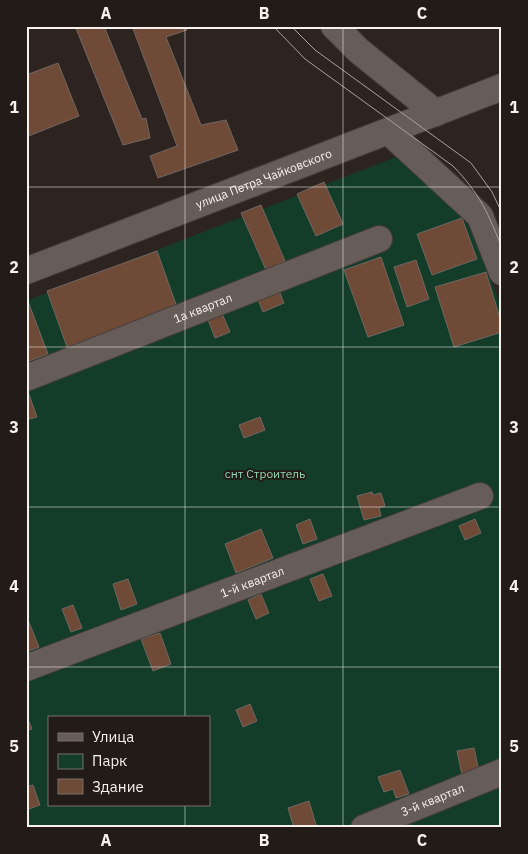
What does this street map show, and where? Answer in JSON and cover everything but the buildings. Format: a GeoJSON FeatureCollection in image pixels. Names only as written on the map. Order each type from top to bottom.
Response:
{"type":"FeatureCollection","features":[{"type":"Feature","properties":{"kind":"street"},"geometry":{"type":"LineString","coordinates":[[334,26],[359,51],[436,113]]}},
{"type":"Feature","properties":{"kind":"street","name":"улица Петра Чайковского"},"geometry":{"type":"LineString","coordinates":[[26,271],[502,87]]}},
{"type":"Feature","properties":{"kind":"street"},"geometry":{"type":"LineString","coordinates":[[389,132],[480,216],[502,272]]}},
{"type":"Feature","properties":{"kind":"street","name":"1а квартал"},"geometry":{"type":"LineString","coordinates":[[26,378],[379,239]]}},
{"type":"Feature","properties":{"kind":"street","name":"1-й квартал"},"geometry":{"type":"LineString","coordinates":[[26,668],[480,496]]}},
{"type":"Feature","properties":{"kind":"street","name":"3-й квартал"},"geometry":{"type":"LineString","coordinates":[[364,828],[502,772]]}},
{"type":"Feature","properties":{"kind":"green space","name":"снт Строитель"},"geometry":{"type":"Polygon","coordinates":[[[401,155],[470,227],[502,308],[502,828],[26,828],[26,301],[401,155]]]}},
{"type":"Feature","properties":{"kind":"tram line"},"geometry":{"type":"LineString","coordinates":[[273,26],[305,59],[453,166],[477,195],[502,248]]}},
{"type":"Feature","properties":{"kind":"tram line"},"geometry":{"type":"LineString","coordinates":[[291,26],[315,50],[471,163],[492,192],[502,213]]}}]}
